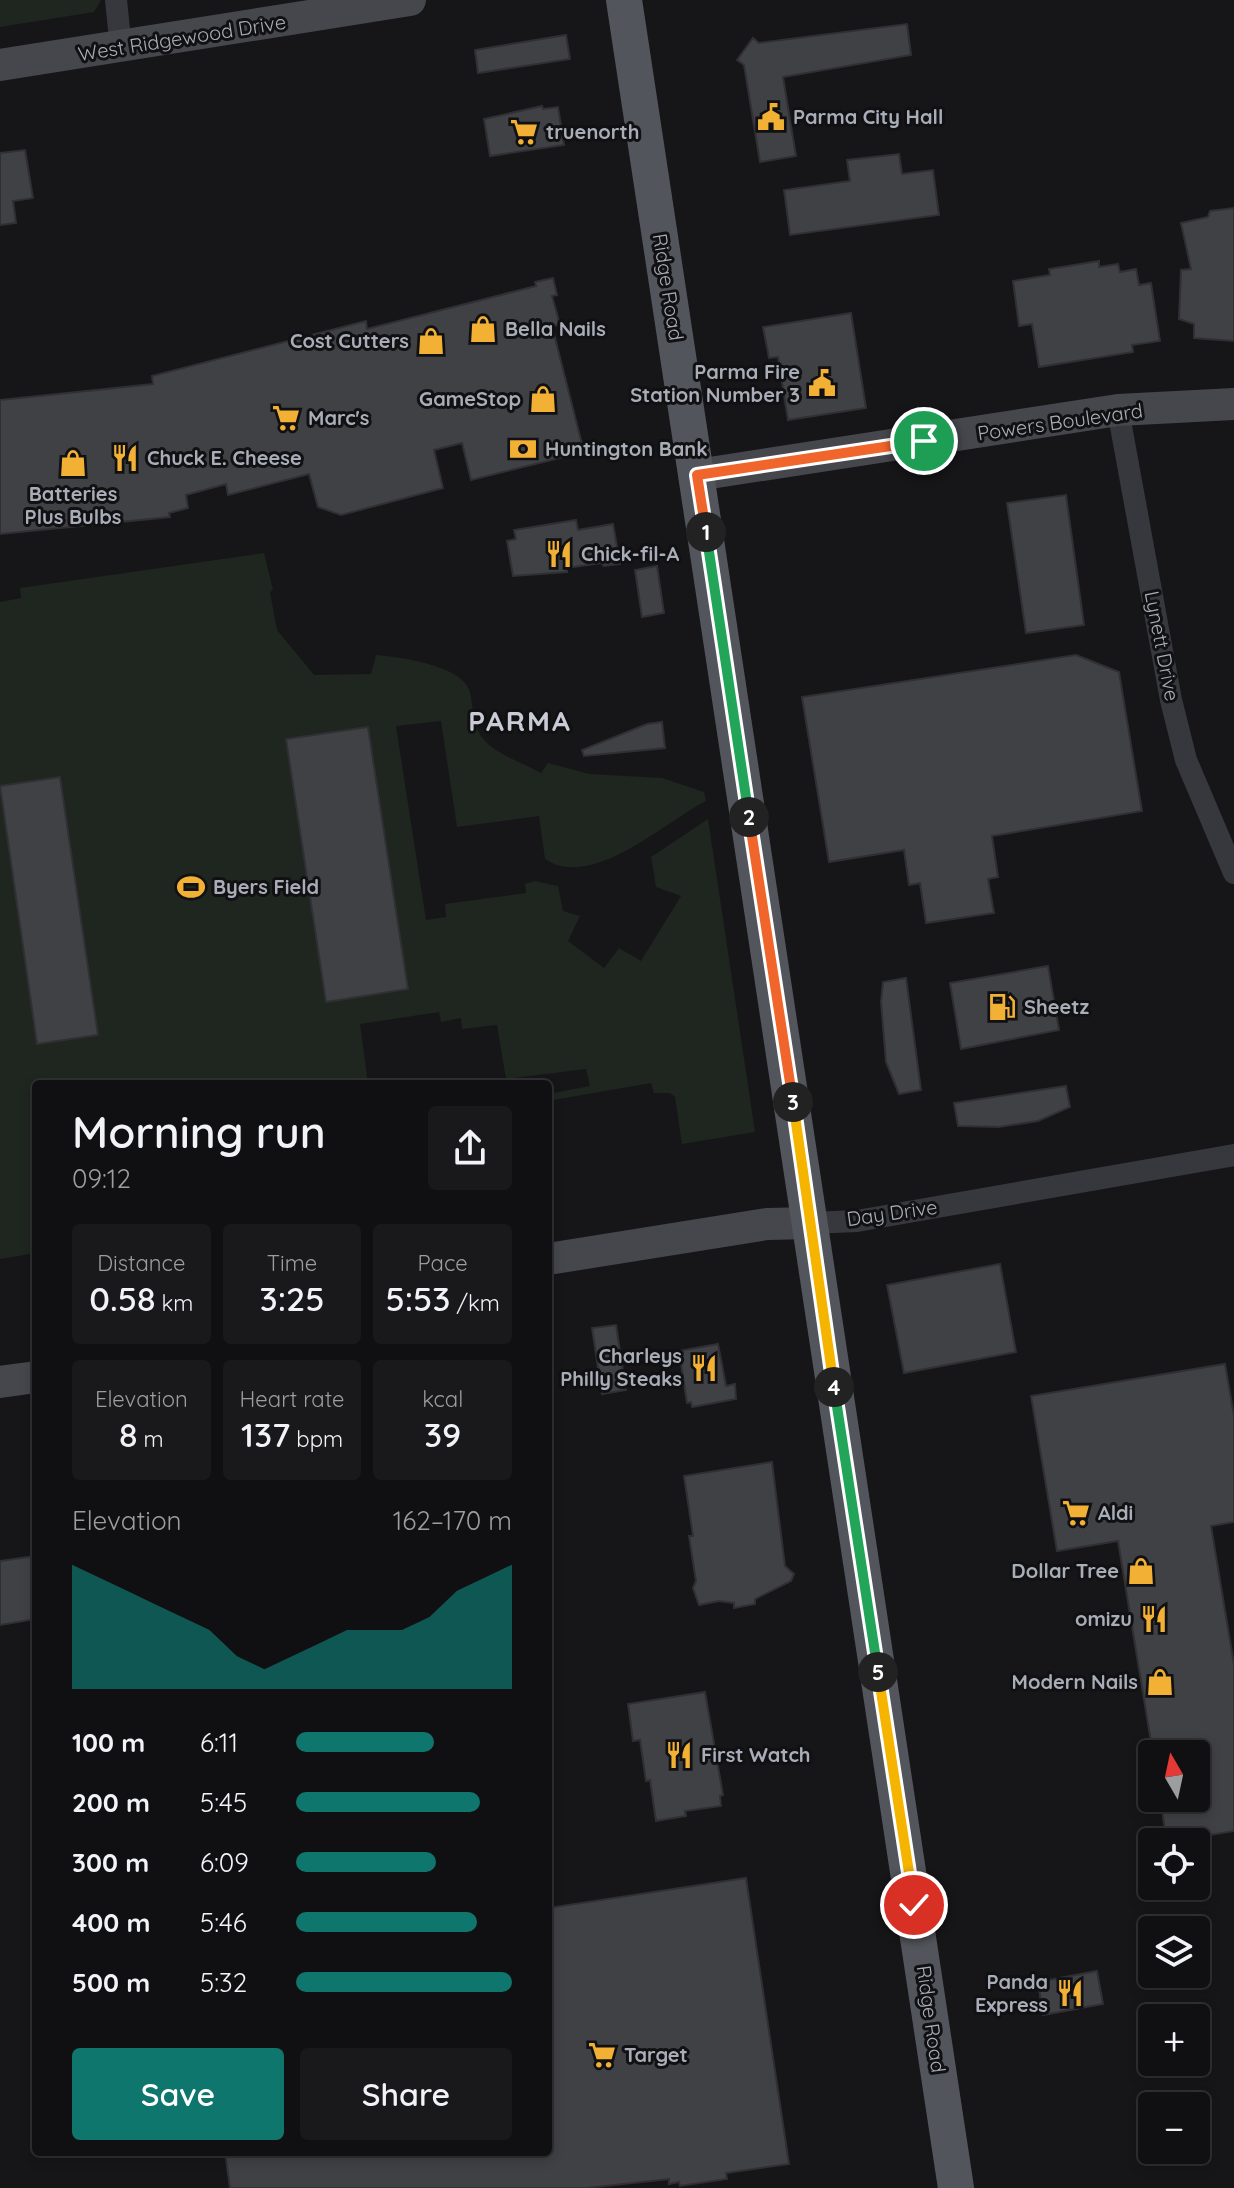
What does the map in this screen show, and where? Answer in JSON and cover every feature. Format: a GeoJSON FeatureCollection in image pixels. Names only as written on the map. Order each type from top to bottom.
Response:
{"type":"FeatureCollection","features":[{"type":"Feature","properties":{"kind":"main road","name":"Ridge Road"},"geometry":{"type":"LineString","coordinates":[[624,0],[956,2188]]}},
{"type":"Feature","properties":{"kind":"street"},"geometry":{"type":"LineString","coordinates":[[116,0],[121,49]]}},
{"type":"Feature","properties":{"kind":"street","name":"West Ridgewood Drive"},"geometry":{"type":"LineString","coordinates":[[0,65],[121,49],[410,0]]}},
{"type":"Feature","properties":{"kind":"street","name":"Powers Boulevard"},"geometry":{"type":"LineString","coordinates":[[697,475],[1118,410],[1234,404]]}},
{"type":"Feature","properties":{"kind":"street","name":"Lynett Drive"},"geometry":{"type":"LineString","coordinates":[[1118,410],[1182,745],[1234,873]]}},
{"type":"Feature","properties":{"kind":"street","name":"Day Drive"},"geometry":{"type":"LineString","coordinates":[[552,1258],[767,1224],[857,1221],[1234,1155]]}},
{"type":"Feature","properties":{"kind":"street"},"geometry":{"type":"LineString","coordinates":[[0,1382],[32,1378]]}},
{"type":"Feature","properties":{"kind":"shaded area"},"geometry":{"type":"Polygon","coordinates":[[[0,0],[101,0],[94,12],[0,27],[0,0]]]}},
{"type":"Feature","properties":{"kind":"shaded area"},"geometry":{"type":"Polygon","coordinates":[[[264,553],[273,590],[270,592],[277,630],[314,675],[371,674],[376,655],[429,664],[456,675],[465,683],[470,692],[476,725],[487,743],[541,773],[548,763],[589,774],[662,778],[704,792],[706,801],[627,850],[584,866],[563,867],[545,859],[539,816],[457,827],[441,721],[396,726],[426,920],[446,917],[445,904],[526,893],[525,884],[535,881],[558,886],[563,911],[580,916],[568,941],[604,968],[619,948],[641,961],[681,896],[656,887],[651,857],[708,819],[755,1132],[682,1144],[675,1097],[670,1093],[654,1093],[651,1083],[552,1100],[552,1093],[590,1086],[586,1069],[506,1079],[497,1025],[462,1029],[461,1018],[441,1022],[439,1012],[360,1024],[367,1080],[32,1080],[32,1254],[0,1259],[0,602],[21,598],[20,588],[264,553]]]}},
{"type":"Feature","properties":{"kind":"building","name":"Parma City Hall"},"geometry":{"type":"Polygon","coordinates":[[[907,24],[911,55],[783,77],[796,156],[760,162],[744,65],[737,60],[753,38],[759,43],[907,24]]]}},
{"type":"Feature","properties":{"kind":"building"},"geometry":{"type":"Polygon","coordinates":[[[566,35],[570,59],[478,73],[475,50],[566,35]]]}},
{"type":"Feature","properties":{"kind":"building","name":"truenorth"},"geometry":{"type":"Polygon","coordinates":[[[542,106],[543,109],[558,107],[564,145],[490,156],[484,119],[542,106]]]}},
{"type":"Feature","properties":{"kind":"building"},"geometry":{"type":"Polygon","coordinates":[[[25,150],[33,198],[13,201],[16,223],[0,225],[0,153],[25,150]]]}},
{"type":"Feature","properties":{"kind":"building"},"geometry":{"type":"Polygon","coordinates":[[[899,154],[902,174],[933,170],[939,215],[790,235],[784,190],[850,181],[847,160],[899,154]]]}},
{"type":"Feature","properties":{"kind":"building"},"geometry":{"type":"Polygon","coordinates":[[[1234,208],[1234,341],[1194,338],[1194,324],[1179,319],[1181,270],[1191,269],[1181,223],[1208,217],[1210,211],[1234,208]]]}},
{"type":"Feature","properties":{"kind":"building"},"geometry":{"type":"Polygon","coordinates":[[[1099,261],[1099,267],[1118,264],[1120,272],[1136,269],[1139,285],[1151,283],[1160,341],[1132,345],[1133,352],[1039,367],[1032,324],[1019,326],[1013,281],[1050,275],[1049,269],[1099,261]]]}},
{"type":"Feature","properties":{"kind":"building"},"geometry":{"type":"Polygon","coordinates":[[[553,278],[557,295],[552,296],[560,325],[552,326],[584,452],[471,480],[462,443],[434,450],[443,488],[341,515],[318,507],[309,474],[228,495],[226,484],[186,495],[188,508],[169,513],[170,517],[0,534],[0,400],[153,384],[152,376],[366,321],[367,329],[536,286],[535,282],[553,278]]]}},
{"type":"Feature","properties":{"kind":"building","name":"Parma Fire Station Number 3"},"geometry":{"type":"Polygon","coordinates":[[[851,313],[866,408],[788,420],[778,357],[769,358],[763,327],[851,313]]]}},
{"type":"Feature","properties":{"kind":"building"},"geometry":{"type":"Polygon","coordinates":[[[1066,495],[1084,625],[1026,633],[1007,503],[1066,495]]]}},
{"type":"Feature","properties":{"kind":"building"},"geometry":{"type":"Polygon","coordinates":[[[576,520],[578,530],[613,524],[620,564],[604,566],[601,563],[567,568],[567,572],[513,576],[507,541],[516,539],[514,530],[576,520]]]}},
{"type":"Feature","properties":{"kind":"building"},"geometry":{"type":"Polygon","coordinates":[[[657,566],[664,613],[642,617],[635,570],[657,566]]]}},
{"type":"Feature","properties":{"kind":"building"},"geometry":{"type":"Polygon","coordinates":[[[1076,655],[1119,672],[1142,811],[992,836],[998,877],[988,879],[994,913],[926,923],[920,883],[909,885],[904,850],[829,862],[802,697],[1076,655]]]}},
{"type":"Feature","properties":{"kind":"building"},"geometry":{"type":"Polygon","coordinates":[[[662,722],[665,748],[584,756],[582,750],[647,724],[662,722]]]}},
{"type":"Feature","properties":{"kind":"building"},"geometry":{"type":"Polygon","coordinates":[[[368,727],[408,989],[326,1002],[286,739],[368,727]]]}},
{"type":"Feature","properties":{"kind":"building"},"geometry":{"type":"Polygon","coordinates":[[[60,777],[98,1035],[37,1044],[0,786],[60,777]]]}},
{"type":"Feature","properties":{"kind":"building"},"geometry":{"type":"Polygon","coordinates":[[[1048,966],[1059,1030],[961,1049],[950,983],[1048,966]]]}},
{"type":"Feature","properties":{"kind":"building"},"geometry":{"type":"Polygon","coordinates":[[[906,978],[921,1090],[899,1094],[886,1062],[881,1002],[883,982],[906,978]]]}},
{"type":"Feature","properties":{"kind":"building"},"geometry":{"type":"Polygon","coordinates":[[[1066,1086],[1070,1107],[1038,1121],[999,1127],[958,1126],[954,1103],[1066,1086]]]}},
{"type":"Feature","properties":{"kind":"building"},"geometry":{"type":"Polygon","coordinates":[[[1000,1264],[1016,1352],[904,1373],[887,1285],[1000,1264]]]}},
{"type":"Feature","properties":{"kind":"building"},"geometry":{"type":"Polygon","coordinates":[[[616,1325],[626,1390],[602,1394],[592,1328],[616,1325]]]}},
{"type":"Feature","properties":{"kind":"building"},"geometry":{"type":"Polygon","coordinates":[[[718,1344],[726,1386],[735,1384],[736,1399],[692,1407],[691,1402],[687,1403],[679,1351],[718,1344]]]}},
{"type":"Feature","properties":{"kind":"building"},"geometry":{"type":"Polygon","coordinates":[[[1225,1364],[1234,1416],[1234,1522],[1211,1526],[1234,1665],[1234,1831],[1210,1835],[1210,1828],[1165,1828],[1162,1812],[1210,1812],[1210,1740],[1151,1740],[1118,1541],[1057,1551],[1031,1396],[1225,1364]]]}},
{"type":"Feature","properties":{"kind":"building"},"geometry":{"type":"Polygon","coordinates":[[[772,1462],[785,1566],[794,1574],[791,1581],[755,1599],[755,1604],[734,1608],[734,1603],[719,1601],[699,1605],[693,1588],[696,1581],[689,1536],[693,1536],[684,1476],[772,1462]]]}},
{"type":"Feature","properties":{"kind":"building"},"geometry":{"type":"Polygon","coordinates":[[[32,1557],[32,1620],[0,1625],[0,1561],[32,1557]]]}},
{"type":"Feature","properties":{"kind":"building","name":"First Watch"},"geometry":{"type":"Polygon","coordinates":[[[705,1692],[723,1795],[720,1796],[721,1806],[685,1811],[686,1816],[656,1821],[640,1740],[633,1741],[628,1704],[705,1692]]]}},
{"type":"Feature","properties":{"kind":"building"},"geometry":{"type":"Polygon","coordinates":[[[746,1878],[789,2164],[726,2173],[727,2179],[680,2186],[679,2182],[669,2184],[669,2179],[587,2188],[230,2188],[226,2156],[552,2156],[552,1907],[746,1878]]]}},
{"type":"Feature","properties":{"kind":"building","name":"Panda Express"},"geometry":{"type":"Polygon","coordinates":[[[1097,1971],[1103,2004],[1043,2015],[1038,1982],[1097,1971]]]}},
{"type":"Feature","properties":{"kind":"place","name":"Parma City Hall"},"geometry":{"type":"Point","coordinates":[771,117]}},
{"type":"Feature","properties":{"kind":"place","name":"truenorth"},"geometry":{"type":"Point","coordinates":[524,132]}},
{"type":"Feature","properties":{"kind":"place","name":"Bella Nails"},"geometry":{"type":"Point","coordinates":[483,329]}},
{"type":"Feature","properties":{"kind":"place","name":"Cost Cutters"},"geometry":{"type":"Point","coordinates":[431,341]}},
{"type":"Feature","properties":{"kind":"place","name":"Parma Fire Station Number 3"},"geometry":{"type":"Point","coordinates":[822,383]}},
{"type":"Feature","properties":{"kind":"place","name":"GameStop"},"geometry":{"type":"Point","coordinates":[543,399]}},
{"type":"Feature","properties":{"kind":"place","name":"Marc's"},"geometry":{"type":"Point","coordinates":[286,418]}},
{"type":"Feature","properties":{"kind":"place","name":"Huntington Bank"},"geometry":{"type":"Point","coordinates":[523,449]}},
{"type":"Feature","properties":{"kind":"place","name":"Chuck E. Cheese"},"geometry":{"type":"Point","coordinates":[125,458]}},
{"type":"Feature","properties":{"kind":"place","name":"Batteries Plus Bulbs"},"geometry":{"type":"Point","coordinates":[73,463]}},
{"type":"Feature","properties":{"kind":"place","name":"Chick-fil-A"},"geometry":{"type":"Point","coordinates":[559,554]}},
{"type":"Feature","properties":{"kind":"place","name":"Byers Field"},"geometry":{"type":"Point","coordinates":[191,887]}},
{"type":"Feature","properties":{"kind":"place","name":"Sheetz"},"geometry":{"type":"Point","coordinates":[1002,1007]}},
{"type":"Feature","properties":{"kind":"place","name":"Charleys Philly Steaks"},"geometry":{"type":"Point","coordinates":[704,1368]}},
{"type":"Feature","properties":{"kind":"place","name":"Aldi"},"geometry":{"type":"Point","coordinates":[1076,1513]}},
{"type":"Feature","properties":{"kind":"place","name":"Dollar Tree"},"geometry":{"type":"Point","coordinates":[1141,1571]}},
{"type":"Feature","properties":{"kind":"place","name":"omizu"},"geometry":{"type":"Point","coordinates":[1154,1619]}},
{"type":"Feature","properties":{"kind":"place","name":"Modern Nails"},"geometry":{"type":"Point","coordinates":[1160,1682]}},
{"type":"Feature","properties":{"kind":"place","name":"First Watch"},"geometry":{"type":"Point","coordinates":[679,1755]}},
{"type":"Feature","properties":{"kind":"place","name":"Panda Express"},"geometry":{"type":"Point","coordinates":[1070,1993]}},
{"type":"Feature","properties":{"kind":"place","name":"Target"},"geometry":{"type":"Point","coordinates":[602,2055]}},
{"type":"Feature","properties":{"kind":"district","name":"PARMA"},"geometry":{"type":"Point","coordinates":[520,721]}},
{"type":"Feature","properties":{"kind":"route"},"geometry":{"type":"LineString","coordinates":[[914,1905],[697,475],[924,441]]}}]}
